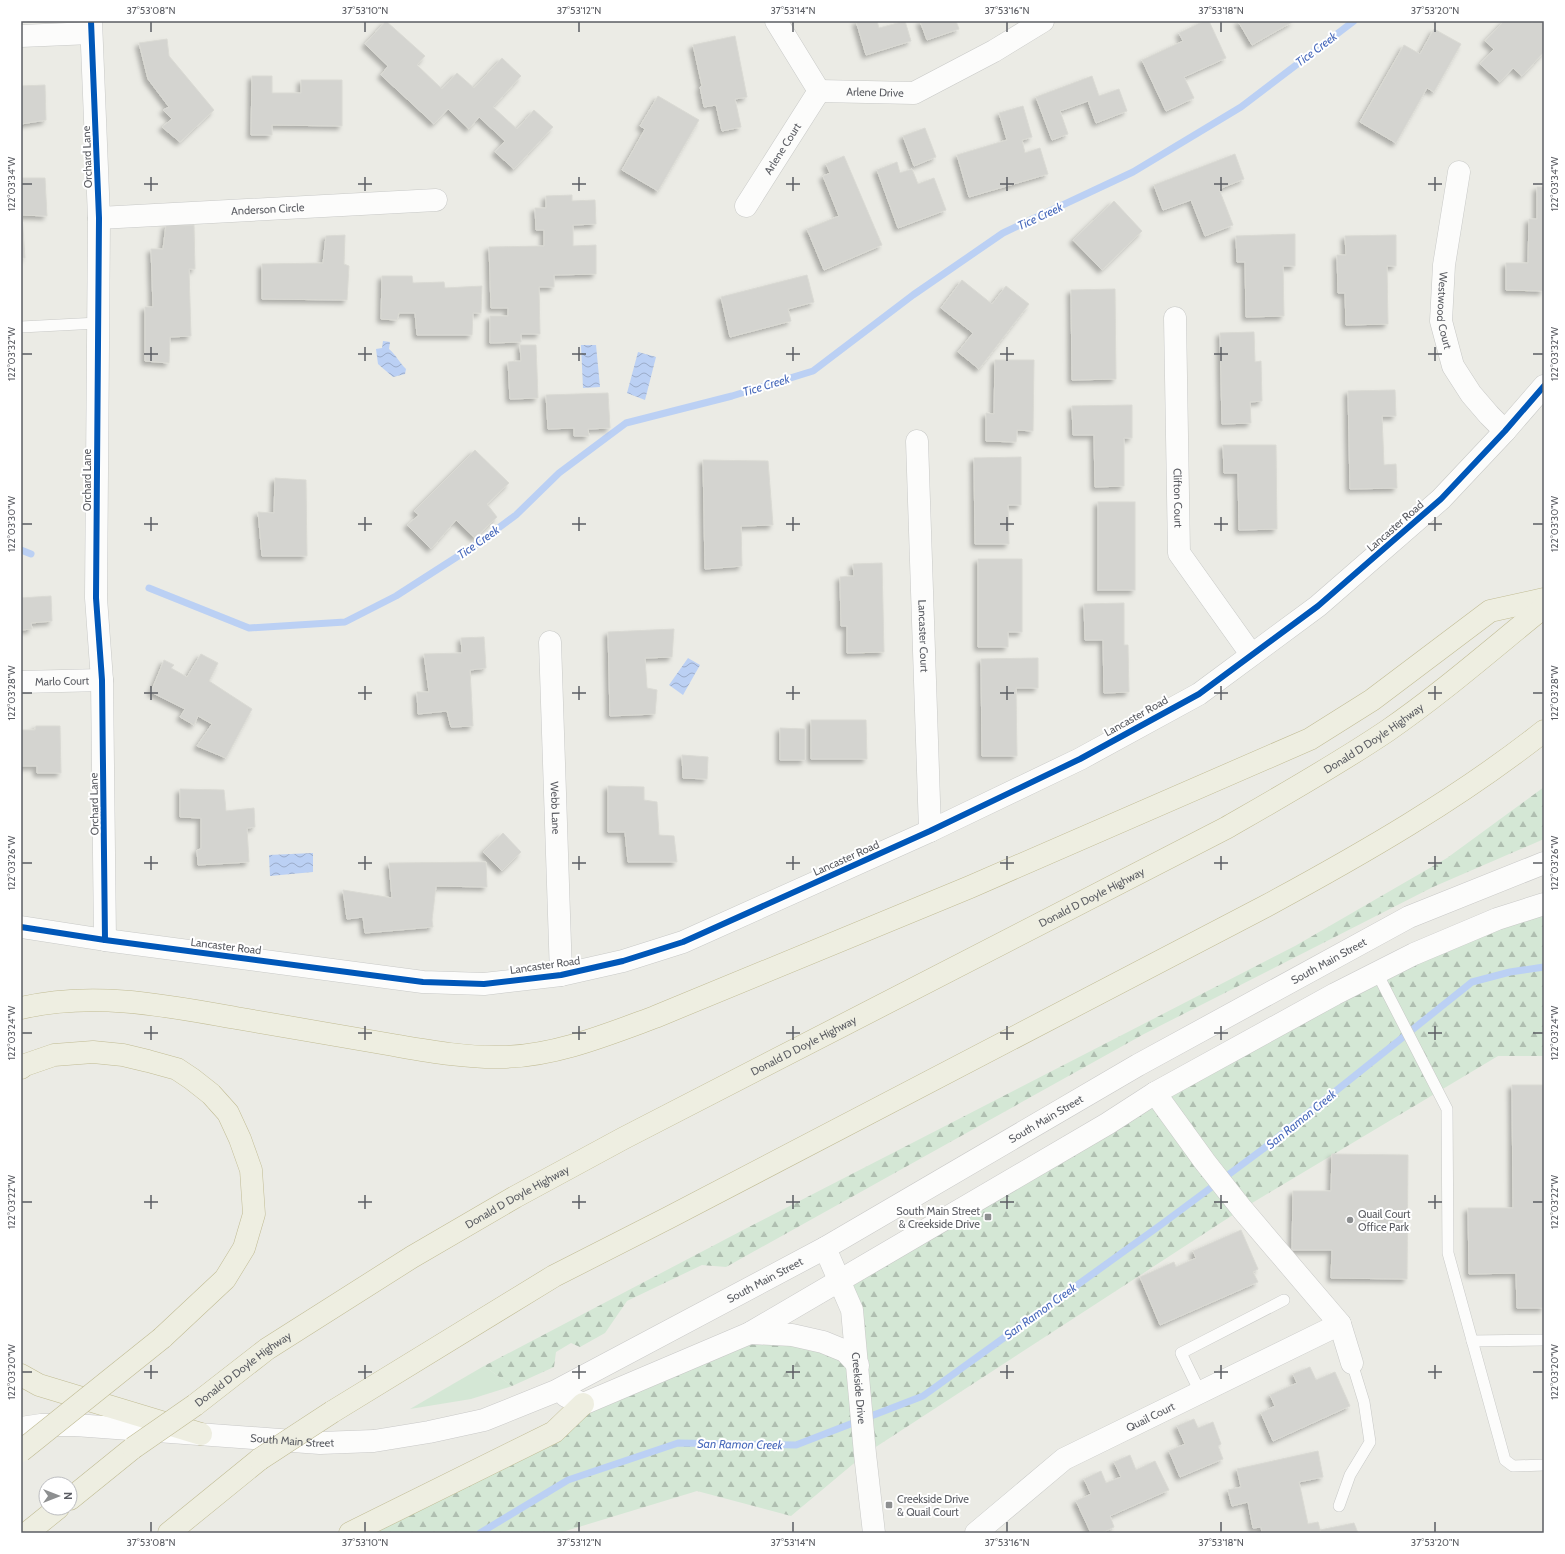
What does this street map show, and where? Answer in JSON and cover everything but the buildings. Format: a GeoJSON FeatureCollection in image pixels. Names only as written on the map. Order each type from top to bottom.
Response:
{"type":"FeatureCollection","features":[{"type":"Feature","properties":{"kind":"highway"},"geometry":{"type":"LineString","coordinates":[[21,1008],[64,1000],[107,1000],[156,1004],[445,1053],[500,1057],[519,1056],[563,1048],[609,1034],[648,1019],[970,888],[1310,739],[1372,700],[1490,611],[1544,599]]}},
{"type":"Feature","properties":{"kind":"highway","name":"Donald D Doyle Highway"},"geometry":{"type":"LineString","coordinates":[[78,1493],[133,1448],[195,1405],[267,1349],[412,1257],[515,1197],[624,1138],[1226,828],[1313,778],[1387,731],[1544,607]]}},
{"type":"Feature","properties":{"kind":"highway"},"geometry":{"type":"LineString","coordinates":[[168,1533],[260,1459],[332,1412],[554,1276],[1259,910],[1355,858],[1439,805],[1525,746],[1544,731]]}},
{"type":"Feature","properties":{"kind":"highway"},"geometry":{"type":"LineString","coordinates":[[21,1068],[54,1055],[93,1052],[123,1055],[177,1069],[211,1094],[228,1113],[240,1139],[251,1170],[254,1214],[244,1248],[225,1279],[162,1338],[21,1451]]}},
{"type":"Feature","properties":{"kind":"highway"},"geometry":{"type":"LineString","coordinates":[[21,1376],[39,1385],[201,1434]]}},
{"type":"Feature","properties":{"kind":"highway"},"geometry":{"type":"LineString","coordinates":[[350,1533],[554,1432],[583,1404]]}},
{"type":"Feature","properties":{"kind":"highway"},"geometry":{"type":"LineString","coordinates":[[27,1533],[48,1516]]}},
{"type":"Feature","properties":{"kind":"street"},"geometry":{"type":"LineString","coordinates":[[776,21],[819,91]]}},
{"type":"Feature","properties":{"kind":"street","name":"Arlene Drive"},"geometry":{"type":"LineString","coordinates":[[819,91],[914,93],[994,51],[1043,21]]}},
{"type":"Feature","properties":{"kind":"street"},"geometry":{"type":"LineString","coordinates":[[21,36],[91,27]]}},
{"type":"Feature","properties":{"kind":"street","name":"Orchard Lane"},"geometry":{"type":"LineString","coordinates":[[91,27],[99,218],[96,598],[102,680],[105,940]]}},
{"type":"Feature","properties":{"kind":"street","name":"Arlene Court"},"geometry":{"type":"LineString","coordinates":[[746,206],[819,91]]}},
{"type":"Feature","properties":{"kind":"street","name":"Westwood Court"},"geometry":{"type":"LineString","coordinates":[[1459,172],[1444,265],[1441,321],[1453,366],[1471,394],[1505,431]]}},
{"type":"Feature","properties":{"kind":"street","name":"Anderson Circle"},"geometry":{"type":"LineString","coordinates":[[99,218],[436,200]]}},
{"type":"Feature","properties":{"kind":"street","name":"Clifton Court"},"geometry":{"type":"LineString","coordinates":[[1175,318],[1179,553],[1251,654]]}},
{"type":"Feature","properties":{"kind":"street","name":"Lancaster Road"},"geometry":{"type":"LineString","coordinates":[[21,927],[105,940],[424,982],[484,984],[561,975],[623,961],[683,942],[930,831],[1080,759],[1192,697],[1318,606],[1441,499],[1505,431],[1544,386]]}},
{"type":"Feature","properties":{"kind":"street","name":"Lancaster Court"},"geometry":{"type":"LineString","coordinates":[[917,441],[930,831]]}},
{"type":"Feature","properties":{"kind":"street","name":"Webb Lane"},"geometry":{"type":"LineString","coordinates":[[550,642],[561,975]]}},
{"type":"Feature","properties":{"kind":"street","name":"Marlo Court"},"geometry":{"type":"LineString","coordinates":[[21,682],[102,680]]}},
{"type":"Feature","properties":{"kind":"street","name":"South Main Street"},"geometry":{"type":"LineString","coordinates":[[21,1428],[41,1425],[75,1425],[320,1444],[374,1441],[429,1432],[484,1420],[556,1391],[825,1248],[1138,1066],[1409,917],[1544,864]]}},
{"type":"Feature","properties":{"kind":"street"},"geometry":{"type":"LineString","coordinates":[[556,1391],[583,1404],[750,1333],[1107,1124],[1155,1093],[1335,994],[1414,954],[1497,919],[1544,904]]}},
{"type":"Feature","properties":{"kind":"street"},"geometry":{"type":"LineString","coordinates":[[1155,1093],[1205,1162],[1242,1209],[1340,1324],[1352,1363]]}},
{"type":"Feature","properties":{"kind":"street","name":"Creekside Drive"},"geometry":{"type":"LineString","coordinates":[[825,1248],[852,1310],[865,1454],[874,1533]]}},
{"type":"Feature","properties":{"kind":"street","name":"Quail Court"},"geometry":{"type":"LineString","coordinates":[[976,1533],[1064,1459],[1340,1324]]}},
{"type":"Feature","properties":{"kind":"street"},"geometry":{"type":"LineString","coordinates":[[750,1333],[792,1335],[823,1342],[845,1351],[858,1370]]}},
{"type":"Feature","properties":{"kind":"lane"},"geometry":{"type":"LineString","coordinates":[[21,327],[98,323]]}},
{"type":"Feature","properties":{"kind":"lane"},"geometry":{"type":"LineString","coordinates":[[1377,973],[1447,1109],[1448,1253],[1505,1460],[1513,1466],[1544,1465]]}},
{"type":"Feature","properties":{"kind":"lane"},"geometry":{"type":"LineString","coordinates":[[1200,1392],[1180,1353],[1284,1300]]}},
{"type":"Feature","properties":{"kind":"lane"},"geometry":{"type":"LineString","coordinates":[[1472,1341],[1544,1340]]}},
{"type":"Feature","properties":{"kind":"lane"},"geometry":{"type":"LineString","coordinates":[[1338,1506],[1350,1475],[1370,1442],[1364,1402],[1352,1363]]}},
{"type":"Feature","properties":{"kind":"green space"},"geometry":{"type":"Polygon","coordinates":[[[1544,787],[1544,839],[1433,887],[1144,1034],[726,1267],[702,1265],[627,1301],[605,1333],[580,1347],[571,1343],[556,1352],[554,1367],[512,1386],[484,1366],[745,1229],[1295,946],[1447,858],[1544,787]]]}},
{"type":"Feature","properties":{"kind":"green space"},"geometry":{"type":"Polygon","coordinates":[[[1544,904],[1544,1056],[1498,1056],[1242,1209],[865,1454],[791,1516],[697,1491],[559,1533],[350,1533],[583,1404],[750,1333],[845,1351],[840,1281],[1335,994],[1544,904]]]}},
{"type":"Feature","properties":{"kind":"green space"},"geometry":{"type":"Polygon","coordinates":[[[484,1366],[512,1386],[471,1399],[410,1409],[484,1366]]]}},
{"type":"Feature","properties":{"kind":"water"},"geometry":{"type":"Polygon","coordinates":[[[383,341],[390,342],[389,349],[406,369],[405,374],[393,377],[378,364],[376,349],[382,348],[383,341]]]}},
{"type":"Feature","properties":{"kind":"water"},"geometry":{"type":"Polygon","coordinates":[[[581,345],[596,345],[600,387],[583,388],[581,345]]]}},
{"type":"Feature","properties":{"kind":"water"},"geometry":{"type":"Polygon","coordinates":[[[638,352],[656,357],[645,400],[627,393],[638,352]]]}},
{"type":"Feature","properties":{"kind":"water"},"geometry":{"type":"Polygon","coordinates":[[[688,658],[700,665],[683,695],[669,685],[688,658]]]}},
{"type":"Feature","properties":{"kind":"water"},"geometry":{"type":"Polygon","coordinates":[[[313,853],[313,872],[270,876],[269,855],[313,853]]]}},
{"type":"Feature","properties":{"kind":"waterway","name":"Tice Creek"},"geometry":{"type":"LineString","coordinates":[[149,588],[249,628],[345,622],[396,596],[477,544],[516,515],[559,473],[626,423],[732,396],[813,371],[913,295],[1003,233],[1133,172],[1241,107],[1354,21]]}},
{"type":"Feature","properties":{"kind":"waterway","name":"Tice Creek"},"geometry":{"type":"LineString","coordinates":[[21,550],[31,554]]}},
{"type":"Feature","properties":{"kind":"waterway","name":"San Ramon Creek"},"geometry":{"type":"LineString","coordinates":[[480,1533],[568,1480],[678,1443],[796,1445],[923,1396],[1162,1224],[1263,1149],[1472,982],[1510,972],[1544,967]]}},
{"type":"Feature","properties":{"kind":"cycle path"},"geometry":{"type":"LineString","coordinates":[[91,21],[99,218],[96,598],[102,680],[105,940]]}},
{"type":"Feature","properties":{"kind":"cycle path"},"geometry":{"type":"LineString","coordinates":[[21,927],[105,940],[423,982],[484,984],[561,975],[623,961],[683,942],[930,831],[1080,759],[1199,694],[1318,606],[1441,499],[1505,431],[1544,386]]}},
{"type":"Feature","properties":{"kind":"place","name":"South Main Street & Creekside Drive"},"geometry":{"type":"Point","coordinates":[988,1217]}},
{"type":"Feature","properties":{"kind":"place","name":"Quail Court Office Park"},"geometry":{"type":"Point","coordinates":[1350,1220]}},
{"type":"Feature","properties":{"kind":"place","name":"Creekside Drive & Quail Court"},"geometry":{"type":"Point","coordinates":[889,1505]}}]}
